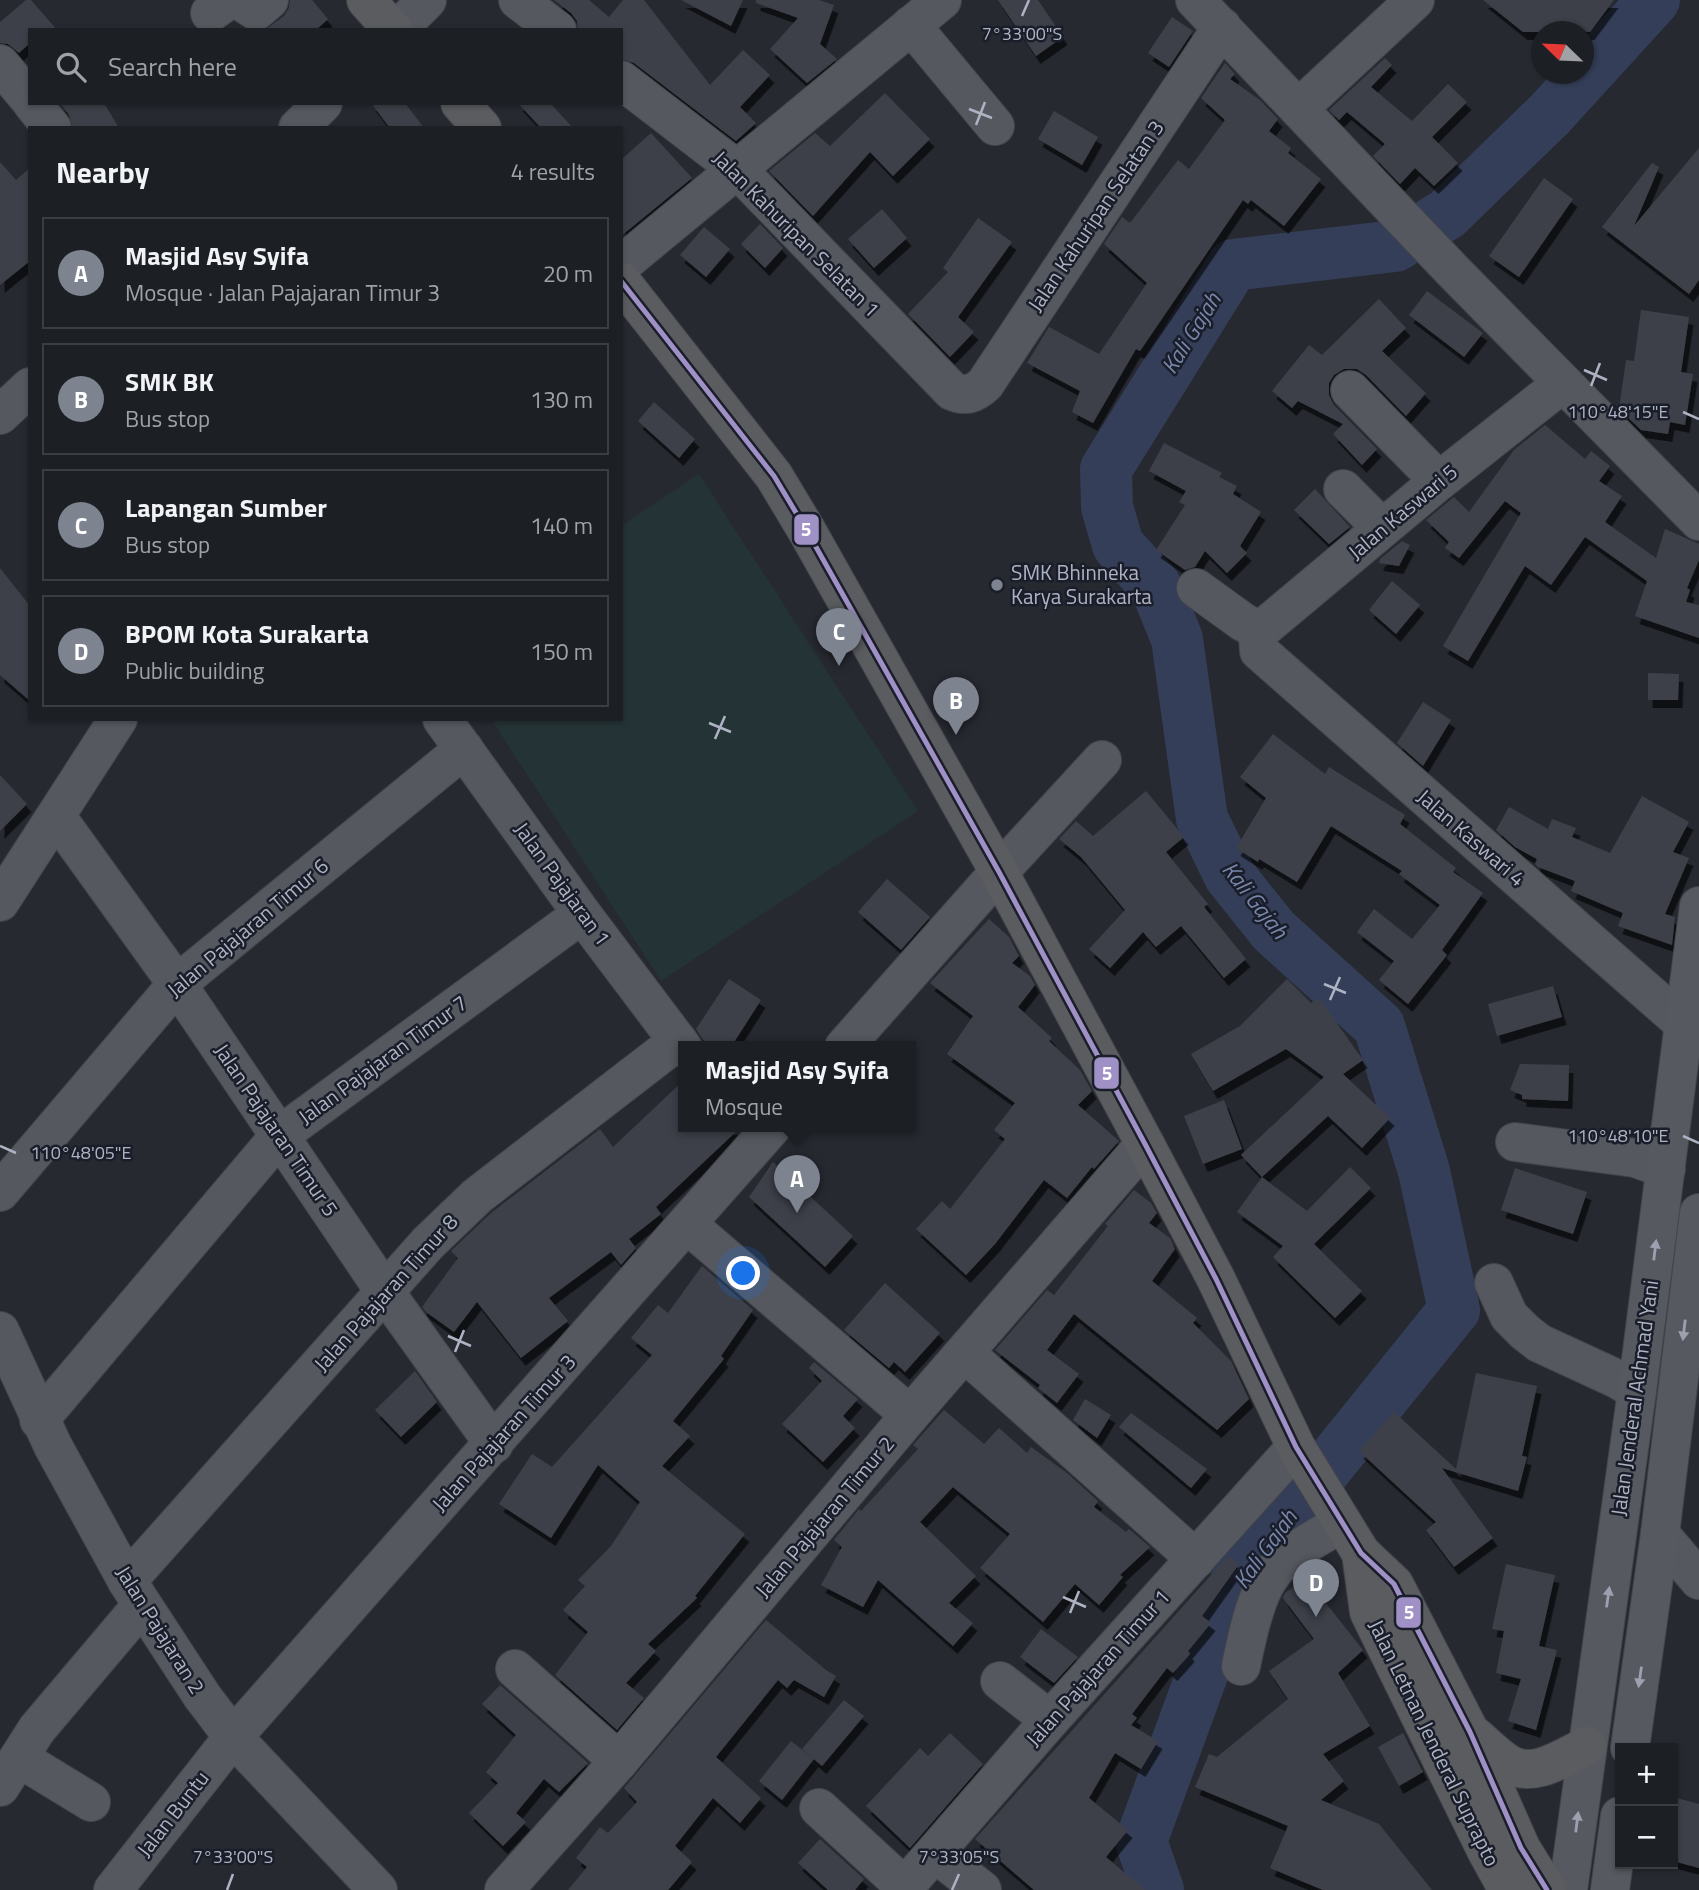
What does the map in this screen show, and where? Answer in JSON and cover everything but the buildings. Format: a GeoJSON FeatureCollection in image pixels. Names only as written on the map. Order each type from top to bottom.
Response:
{"type":"FeatureCollection","features":[{"type":"Feature","properties":{"kind":"highway"},"geometry":{"type":"LineString","coordinates":[[366,0],[393,28]]}},
{"type":"Feature","properties":{"kind":"highway"},"geometry":{"type":"LineString","coordinates":[[462,105],[480,126]]}},
{"type":"Feature","properties":{"kind":"highway","name":"Jalan Letnan Jenderal Suprapto"},"geometry":{"type":"LineString","coordinates":[[623,284],[774,476],[872,645],[999,872],[1145,1144],[1216,1279],[1300,1454],[1346,1529],[1394,1584],[1471,1732],[1521,1848],[1547,1890]]}},
{"type":"Feature","properties":{"kind":"highway","name":"Jalan Letnan Jenderal Suprapto"},"geometry":{"type":"LineString","coordinates":[[1346,1529],[1369,1612],[1508,1890]]}},
{"type":"Feature","properties":{"kind":"highway"},"geometry":{"type":"LineString","coordinates":[[1471,1732],[1510,1764],[1527,1770],[1549,1765],[1587,1746]]}},
{"type":"Feature","properties":{"kind":"main road","name":"Jalan Jenderal Achmad Yani"},"geometry":{"type":"LineString","coordinates":[[1568,1890],[1637,1391],[1699,906]]}},
{"type":"Feature","properties":{"kind":"main road","name":"Jalan Jenderal Achmad Yani"},"geometry":{"type":"LineString","coordinates":[[1631,1743],[1695,1274],[1699,1213]]}},
{"type":"Feature","properties":{"kind":"main road"},"geometry":{"type":"LineString","coordinates":[[1649,1295],[1695,1274]]}},
{"type":"Feature","properties":{"kind":"main road"},"geometry":{"type":"LineString","coordinates":[[1610,1890],[1615,1853]]}},
{"type":"Feature","properties":{"kind":"street"},"geometry":{"type":"LineString","coordinates":[[225,4],[256,11],[269,0]]}},
{"type":"Feature","properties":{"kind":"street"},"geometry":{"type":"LineString","coordinates":[[397,28],[427,0]]}},
{"type":"Feature","properties":{"kind":"street"},"geometry":{"type":"LineString","coordinates":[[518,0],[553,28]]}},
{"type":"Feature","properties":{"kind":"street"},"geometry":{"type":"LineString","coordinates":[[623,263],[942,0]]}},
{"type":"Feature","properties":{"kind":"street"},"geometry":{"type":"LineString","coordinates":[[1195,0],[1452,270],[1699,521]]}},
{"type":"Feature","properties":{"kind":"street"},"geometry":{"type":"LineString","coordinates":[[1298,108],[1415,0]]}},
{"type":"Feature","properties":{"kind":"street"},"geometry":{"type":"LineString","coordinates":[[911,25],[995,126]]}},
{"type":"Feature","properties":{"kind":"street","name":"Jalan Kahuripan Selatan 3"},"geometry":{"type":"LineString","coordinates":[[963,396],[975,392],[985,384],[1222,27]]}},
{"type":"Feature","properties":{"kind":"street"},"geometry":{"type":"LineString","coordinates":[[0,64],[28,98]]}},
{"type":"Feature","properties":{"kind":"street","name":"Jalan Kahuripan Selatan 1"},"geometry":{"type":"LineString","coordinates":[[623,82],[738,170],[952,391],[963,396]]}},
{"type":"Feature","properties":{"kind":"street"},"geometry":{"type":"LineString","coordinates":[[33,105],[50,126]]}},
{"type":"Feature","properties":{"kind":"street"},"geometry":{"type":"LineString","coordinates":[[300,126],[321,105]]}},
{"type":"Feature","properties":{"kind":"street","name":"Jalan Kaswari 5"},"geometry":{"type":"LineString","coordinates":[[1260,641],[1382,528],[1563,383]]}},
{"type":"Feature","properties":{"kind":"street"},"geometry":{"type":"LineString","coordinates":[[0,415],[28,389]]}},
{"type":"Feature","properties":{"kind":"street"},"geometry":{"type":"LineString","coordinates":[[1350,390],[1439,481]]}},
{"type":"Feature","properties":{"kind":"street"},"geometry":{"type":"LineString","coordinates":[[1343,489],[1382,528]]}},
{"type":"Feature","properties":{"kind":"street","name":"Jalan Kaswari 4"},"geometry":{"type":"LineString","coordinates":[[1196,588],[1243,622],[1260,641],[1684,1024]]}},
{"type":"Feature","properties":{"kind":"street"},"geometry":{"type":"LineString","coordinates":[[4,886],[56,816],[117,721]]}},
{"type":"Feature","properties":{"kind":"street","name":"Jalan Pajajaran 1"},"geometry":{"type":"LineString","coordinates":[[453,734],[582,914],[679,1041]]}},
{"type":"Feature","properties":{"kind":"street","name":"Jalan Pajajaran Timur 6"},"geometry":{"type":"LineString","coordinates":[[0,1192],[177,984],[453,734]]}},
{"type":"Feature","properties":{"kind":"street"},"geometry":{"type":"LineString","coordinates":[[849,1041],[1102,760]]}},
{"type":"Feature","properties":{"kind":"street","name":"Jalan Pajajaran Timur 5"},"geometry":{"type":"LineString","coordinates":[[56,816],[177,984],[385,1292],[494,1444]]}},
{"type":"Feature","properties":{"kind":"street","name":"Jalan Pajajaran Timur 7"},"geometry":{"type":"LineString","coordinates":[[39,1420],[280,1135],[582,914]]}},
{"type":"Feature","properties":{"kind":"street","name":"Jalan Pajajaran Timur 8"},"geometry":{"type":"LineString","coordinates":[[10,1773],[37,1729],[135,1593],[428,1242],[477,1196],[678,1046]]}},
{"type":"Feature","properties":{"kind":"street","name":"Jalan Pajajaran Timur 3"},"geometry":{"type":"LineString","coordinates":[[233,1737],[688,1225],[757,1133]]}},
{"type":"Feature","properties":{"kind":"street"},"geometry":{"type":"LineString","coordinates":[[1515,1142],[1635,1158],[1666,1169]]}},
{"type":"Feature","properties":{"kind":"street","name":"Jalan Pajajaran Timur 2"},"geometry":{"type":"LineString","coordinates":[[504,1890],[619,1761],[910,1415],[1145,1144]]}},
{"type":"Feature","properties":{"kind":"street"},"geometry":{"type":"LineString","coordinates":[[688,1225],[910,1415]]}},
{"type":"Feature","properties":{"kind":"street"},"geometry":{"type":"LineString","coordinates":[[1494,1283],[1509,1315],[1539,1343],[1637,1391]]}},
{"type":"Feature","properties":{"kind":"street","name":"Jalan Pajajaran 2"},"geometry":{"type":"LineString","coordinates":[[0,1331],[39,1420],[135,1593],[202,1696],[233,1737],[378,1890]]}},
{"type":"Feature","properties":{"kind":"street"},"geometry":{"type":"LineString","coordinates":[[965,1353],[1196,1559]]}},
{"type":"Feature","properties":{"kind":"street","name":"Jalan Pajajaran Timur 1"},"geometry":{"type":"LineString","coordinates":[[904,1888],[1050,1720],[1196,1559],[1300,1454]]}},
{"type":"Feature","properties":{"kind":"street"},"geometry":{"type":"LineString","coordinates":[[1241,1666],[1246,1641],[1268,1579],[1282,1562],[1301,1547],[1346,1529]]}},
{"type":"Feature","properties":{"kind":"street"},"geometry":{"type":"LineString","coordinates":[[1660,1534],[1699,1580]]}},
{"type":"Feature","properties":{"kind":"street"},"geometry":{"type":"LineString","coordinates":[[515,1669],[619,1761]]}},
{"type":"Feature","properties":{"kind":"street"},"geometry":{"type":"LineString","coordinates":[[1000,1681],[1050,1720]]}},
{"type":"Feature","properties":{"kind":"street","name":"Jalan Buntu"},"geometry":{"type":"LineString","coordinates":[[113,1890],[233,1737]]}},
{"type":"Feature","properties":{"kind":"street"},"geometry":{"type":"LineString","coordinates":[[10,1773],[90,1802]]}},
{"type":"Feature","properties":{"kind":"street"},"geometry":{"type":"LineString","coordinates":[[819,1808],[904,1888]]}},
{"type":"Feature","properties":{"kind":"street"},"geometry":{"type":"LineString","coordinates":[[935,1853],[982,1890]]}},
{"type":"Feature","properties":{"kind":"shaded area"},"geometry":{"type":"Polygon","coordinates":[[[699,474],[918,811],[661,981],[492,721],[623,721],[623,525],[699,474]]]}},
{"type":"Feature","properties":{"kind":"waterway","name":"Kali Gajah"},"geometry":{"type":"LineString","coordinates":[[1158,1890],[1141,1841],[1237,1579],[1454,1310],[1424,1171],[1379,1026],[1274,931],[1230,876],[1202,819],[1177,639],[1156,587],[1118,545],[1107,507],[1106,469],[1233,265],[1395,246],[1447,214],[1550,114],[1654,0]]}},
{"type":"Feature","properties":{"kind":"transit line","name":"5"},"geometry":{"type":"LineString","coordinates":[[623,284],[774,476],[807,531],[999,872],[1145,1144],[1216,1279],[1296,1447],[1361,1553],[1394,1584],[1470,1732],[1521,1848],[1547,1890]]}},
{"type":"Feature","properties":{"kind":"place","name":"SMK Bhinneka Karya Surakarta"},"geometry":{"type":"Point","coordinates":[997,585]}},
{"type":"Feature","properties":{"kind":"place","name":"Lapangan Sumber"},"geometry":{"type":"Point","coordinates":[839,666]}},
{"type":"Feature","properties":{"kind":"place","name":"SMK BK"},"geometry":{"type":"Point","coordinates":[956,735]}},
{"type":"Feature","properties":{"kind":"place","name":"Masjid Asy Syifa"},"geometry":{"type":"Point","coordinates":[797,1213]}},
{"type":"Feature","properties":{"kind":"place","name":"BPOM Kota Surakarta"},"geometry":{"type":"Point","coordinates":[1316,1617]}}]}
